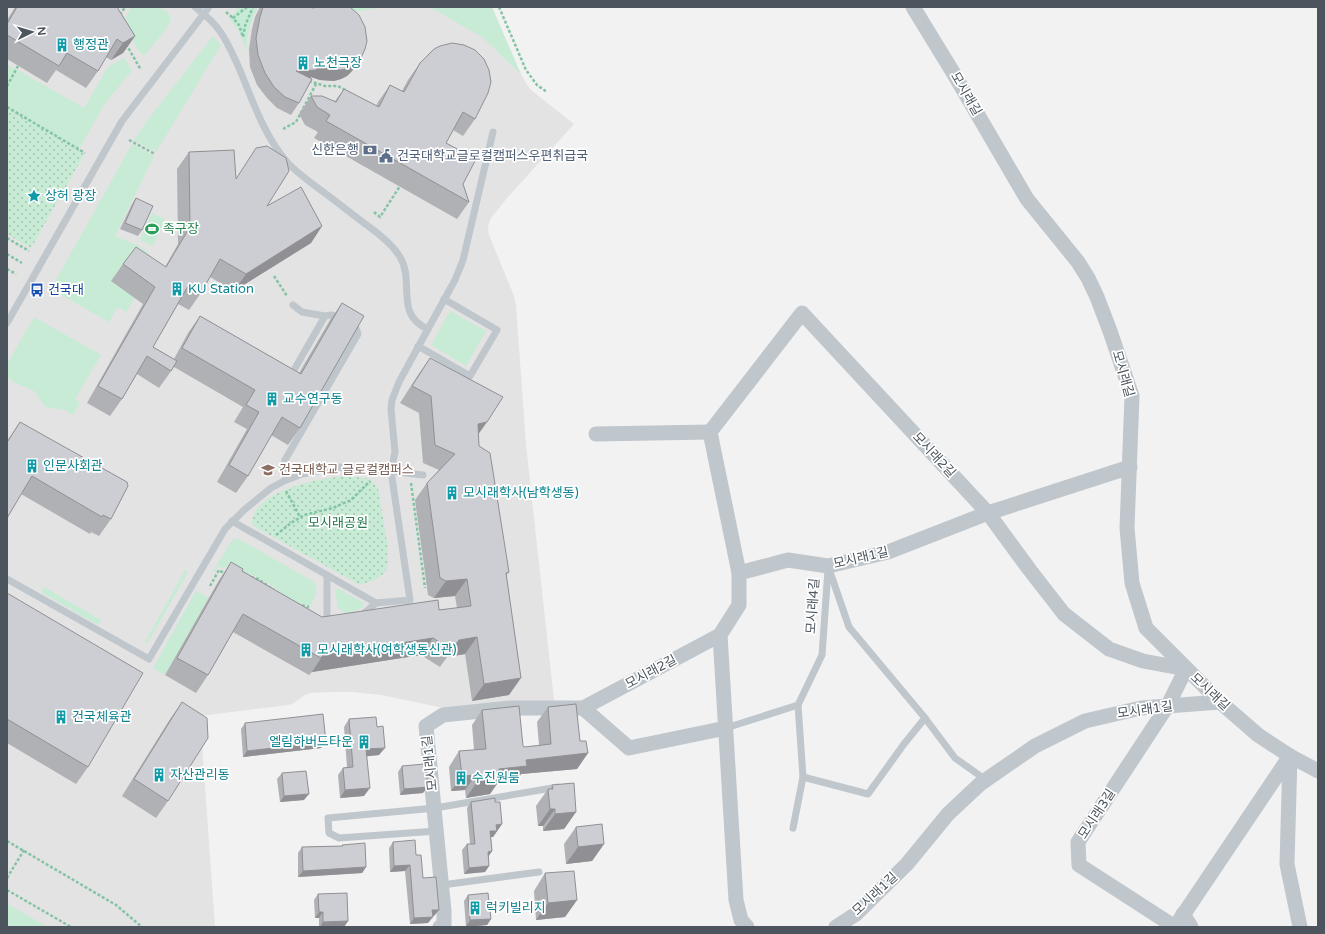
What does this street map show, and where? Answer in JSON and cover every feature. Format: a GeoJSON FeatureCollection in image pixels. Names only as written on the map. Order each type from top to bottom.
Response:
{"type":"FeatureCollection","features":[{"type":"Feature","properties":{"kind":"street","name":"모시래길"},"geometry":{"type":"LineString","coordinates":[[914,7],[1027,199],[1078,262],[1088,278],[1110,331],[1132,396],[1127,528],[1132,583],[1146,628],[1220,702],[1258,735],[1290,756],[1318,771]]}},
{"type":"Feature","properties":{"kind":"street","name":"모시래2길"},"geometry":{"type":"LineString","coordinates":[[710,432],[802,313],[988,513],[1064,614],[1109,649],[1143,661],[1186,669]]}},
{"type":"Feature","properties":{"kind":"street"},"geometry":{"type":"LineString","coordinates":[[596,434],[710,432],[739,573],[739,605],[720,635],[736,900],[741,920],[747,927]]}},
{"type":"Feature","properties":{"kind":"street","name":"모시래1길"},"geometry":{"type":"LineString","coordinates":[[739,573],[788,560],[828,566],[888,552],[988,513],[1130,467]]}},
{"type":"Feature","properties":{"kind":"street","name":"모시래2길"},"geometry":{"type":"LineString","coordinates":[[583,708],[720,635]]}},
{"type":"Feature","properties":{"kind":"street","name":"모시래3길"},"geometry":{"type":"LineString","coordinates":[[1186,669],[1168,706],[1078,842],[1079,865],[1174,927],[1290,756]]}},
{"type":"Feature","properties":{"kind":"street","name":"모시래1길"},"geometry":{"type":"LineString","coordinates":[[836,927],[856,914],[907,864],[948,814],[986,780],[1035,746],[1086,721],[1141,708],[1220,702]]}},
{"type":"Feature","properties":{"kind":"street","name":"모시래1길"},"geometry":{"type":"LineString","coordinates":[[440,927],[444,924],[444,911],[426,726],[443,715],[510,708],[583,708]]}},
{"type":"Feature","properties":{"kind":"street"},"geometry":{"type":"LineString","coordinates":[[583,708],[629,748],[726,728]]}},
{"type":"Feature","properties":{"kind":"street"},"geometry":{"type":"LineString","coordinates":[[1290,756],[1287,864],[1300,927]]}},
{"type":"Feature","properties":{"kind":"street"},"geometry":{"type":"LineString","coordinates":[[1183,914],[1191,927]]}},
{"type":"Feature","properties":{"kind":"lane"},"geometry":{"type":"LineString","coordinates":[[195,7],[216,26],[229,45],[264,126],[287,162],[298,174],[377,233],[398,253],[405,270],[408,304],[412,317],[418,324],[428,329]]}},
{"type":"Feature","properties":{"kind":"lane"},"geometry":{"type":"LineString","coordinates":[[7,324],[122,121],[210,7]]}},
{"type":"Feature","properties":{"kind":"lane"},"geometry":{"type":"LineString","coordinates":[[232,522],[376,603],[410,600],[391,471],[395,452],[391,409],[392,400],[399,382],[459,271],[467,248],[493,132]]}},
{"type":"Feature","properties":{"kind":"lane"},"geometry":{"type":"LineString","coordinates":[[418,346],[470,376],[497,330],[444,300]]}},
{"type":"Feature","properties":{"kind":"lane"},"geometry":{"type":"LineString","coordinates":[[284,481],[282,469],[285,460],[358,334],[356,328],[335,316],[325,316],[302,312],[293,305]]}},
{"type":"Feature","properties":{"kind":"lane"},"geometry":{"type":"LineString","coordinates":[[280,378],[287,382],[325,316]]}},
{"type":"Feature","properties":{"kind":"lane"},"geometry":{"type":"LineString","coordinates":[[7,579],[149,659],[220,537],[232,522],[262,494],[284,481],[302,474],[337,467],[423,475]]}},
{"type":"Feature","properties":{"kind":"lane","name":"모시래4길"},"geometry":{"type":"LineString","coordinates":[[793,828],[804,778],[798,705],[822,654],[828,566]]}},
{"type":"Feature","properties":{"kind":"lane","name":"모시래4길"},"geometry":{"type":"LineString","coordinates":[[828,566],[849,627],[925,718],[955,758],[986,780]]}},
{"type":"Feature","properties":{"kind":"lane"},"geometry":{"type":"LineString","coordinates":[[327,575],[329,624]]}},
{"type":"Feature","properties":{"kind":"lane"},"geometry":{"type":"LineString","coordinates":[[354,619],[365,613],[376,603]]}},
{"type":"Feature","properties":{"kind":"lane"},"geometry":{"type":"LineString","coordinates":[[726,728],[798,705]]}},
{"type":"Feature","properties":{"kind":"lane"},"geometry":{"type":"LineString","coordinates":[[804,778],[868,794],[925,718]]}},
{"type":"Feature","properties":{"kind":"lane"},"geometry":{"type":"LineString","coordinates":[[437,831],[339,838],[329,833],[328,818],[435,808],[558,787]]}},
{"type":"Feature","properties":{"kind":"lane"},"geometry":{"type":"LineString","coordinates":[[442,885],[539,872]]}},
{"type":"Feature","properties":{"kind":"path"},"geometry":{"type":"LineString","coordinates":[[118,18],[125,7]]}},
{"type":"Feature","properties":{"kind":"path"},"geometry":{"type":"LineString","coordinates":[[233,18],[247,7]]}},
{"type":"Feature","properties":{"kind":"path"},"geometry":{"type":"LineString","coordinates":[[226,12],[239,25],[243,37],[245,26],[253,7]]}},
{"type":"Feature","properties":{"kind":"path"},"geometry":{"type":"LineString","coordinates":[[499,7],[526,70],[537,85],[547,92]]}},
{"type":"Feature","properties":{"kind":"path"},"geometry":{"type":"LineString","coordinates":[[122,37],[141,70]]}},
{"type":"Feature","properties":{"kind":"path"},"geometry":{"type":"LineString","coordinates":[[7,86],[18,66]]}},
{"type":"Feature","properties":{"kind":"path"},"geometry":{"type":"LineString","coordinates":[[309,81],[325,86],[338,86],[350,93]]}},
{"type":"Feature","properties":{"kind":"path"},"geometry":{"type":"LineString","coordinates":[[284,129],[296,122],[316,84]]}},
{"type":"Feature","properties":{"kind":"path"},"geometry":{"type":"LineString","coordinates":[[7,107],[85,153]]}},
{"type":"Feature","properties":{"kind":"path"},"geometry":{"type":"LineString","coordinates":[[129,140],[155,154]]}},
{"type":"Feature","properties":{"kind":"path"},"geometry":{"type":"LineString","coordinates":[[374,212],[380,217],[400,186]]}},
{"type":"Feature","properties":{"kind":"path"},"geometry":{"type":"LineString","coordinates":[[7,238],[30,251]]}},
{"type":"Feature","properties":{"kind":"path"},"geometry":{"type":"LineString","coordinates":[[7,254],[22,263]]}},
{"type":"Feature","properties":{"kind":"path"},"geometry":{"type":"LineString","coordinates":[[7,269],[16,274]]}},
{"type":"Feature","properties":{"kind":"path"},"geometry":{"type":"LineString","coordinates":[[274,276],[293,305]]}},
{"type":"Feature","properties":{"kind":"path"},"geometry":{"type":"LineString","coordinates":[[410,473],[425,588]]}},
{"type":"Feature","properties":{"kind":"path"},"geometry":{"type":"LineString","coordinates":[[270,543],[273,538],[300,517],[333,508],[351,500],[371,480]]}},
{"type":"Feature","properties":{"kind":"path"},"geometry":{"type":"LineString","coordinates":[[284,481],[300,517]]}},
{"type":"Feature","properties":{"kind":"path"},"geometry":{"type":"LineString","coordinates":[[210,586],[219,570],[226,574]]}},
{"type":"Feature","properties":{"kind":"path"},"geometry":{"type":"LineString","coordinates":[[247,576],[258,579],[280,594]]}},
{"type":"Feature","properties":{"kind":"path"},"geometry":{"type":"LineString","coordinates":[[294,603],[309,607]]}},
{"type":"Feature","properties":{"kind":"path"},"geometry":{"type":"LineString","coordinates":[[7,840],[116,905],[142,927]]}},
{"type":"Feature","properties":{"kind":"path"},"geometry":{"type":"LineString","coordinates":[[7,878],[24,850]]}},
{"type":"Feature","properties":{"kind":"path"},"geometry":{"type":"LineString","coordinates":[[7,890],[71,927]]}},
{"type":"Feature","properties":{"kind":"shaded area","name":"건국대학교 글로컬캠퍼스"},"geometry":{"type":"Polygon","coordinates":[[[7,7],[492,7],[515,63],[526,83],[531,90],[574,124],[508,197],[491,218],[488,226],[489,235],[514,296],[516,305],[526,445],[554,700],[552,703],[458,711],[381,695],[353,692],[310,693],[288,705],[200,716],[215,927],[7,927],[7,7]]]}},
{"type":"Feature","properties":{"kind":"green space"},"geometry":{"type":"Polygon","coordinates":[[[131,7],[157,7],[167,12],[171,18],[168,26],[144,56],[138,50],[123,23],[131,7]]]}},
{"type":"Feature","properties":{"kind":"green space"},"geometry":{"type":"Polygon","coordinates":[[[239,7],[258,7],[249,29],[247,53],[240,33],[230,19],[239,7]]]}},
{"type":"Feature","properties":{"kind":"green space"},"geometry":{"type":"Polygon","coordinates":[[[333,7],[385,7],[334,15],[333,7]]]}},
{"type":"Feature","properties":{"kind":"green space"},"geometry":{"type":"Polygon","coordinates":[[[430,7],[492,7],[521,74],[482,37],[430,7]]]}},
{"type":"Feature","properties":{"kind":"green space"},"geometry":{"type":"Polygon","coordinates":[[[213,36],[221,45],[156,152],[134,140],[147,121],[213,36]]]}},
{"type":"Feature","properties":{"kind":"green space"},"geometry":{"type":"Polygon","coordinates":[[[124,58],[132,70],[104,105],[79,149],[7,107],[7,64],[84,108],[108,67],[124,58]]]}},
{"type":"Feature","properties":{"kind":"green space","name":"상허 광장"},"geometry":{"type":"Polygon","coordinates":[[[7,107],[85,153],[31,248],[7,234],[7,107]]]}},
{"type":"Feature","properties":{"kind":"green space"},"geometry":{"type":"Polygon","coordinates":[[[132,144],[154,156],[115,236],[142,248],[150,255],[152,260],[138,292],[126,312],[117,307],[109,322],[51,289],[132,144]]]}},
{"type":"Feature","properties":{"kind":"green space","name":"족구장"},"geometry":{"type":"Polygon","coordinates":[[[152,213],[165,219],[153,246],[140,240],[152,213]]]}},
{"type":"Feature","properties":{"kind":"green space"},"geometry":{"type":"Polygon","coordinates":[[[450,311],[486,331],[466,366],[431,345],[450,311]]]}},
{"type":"Feature","properties":{"kind":"green space"},"geometry":{"type":"Polygon","coordinates":[[[34,317],[101,355],[75,399],[80,402],[73,415],[65,410],[45,407],[34,391],[13,382],[7,376],[7,364],[34,317]]]}},
{"type":"Feature","properties":{"kind":"green space","name":"모시래공원"},"geometry":{"type":"Polygon","coordinates":[[[346,476],[371,480],[378,488],[388,548],[388,563],[385,572],[374,580],[360,585],[252,524],[255,512],[263,502],[275,494],[305,483],[346,476]]]}},
{"type":"Feature","properties":{"kind":"green space"},"geometry":{"type":"Polygon","coordinates":[[[234,539],[239,539],[314,582],[316,588],[315,597],[310,606],[290,600],[270,584],[254,576],[228,567],[223,569],[218,566],[215,572],[213,571],[234,539]]]}},
{"type":"Feature","properties":{"kind":"green space"},"geometry":{"type":"Polygon","coordinates":[[[185,570],[188,572],[149,641],[144,644],[185,570]]]}},
{"type":"Feature","properties":{"kind":"green space"},"geometry":{"type":"Polygon","coordinates":[[[44,587],[101,620],[98,625],[41,592],[44,587]]]}},
{"type":"Feature","properties":{"kind":"green space"},"geometry":{"type":"Polygon","coordinates":[[[336,589],[339,589],[364,603],[364,607],[347,614],[338,608],[335,591],[336,589]]]}},
{"type":"Feature","properties":{"kind":"green space"},"geometry":{"type":"Polygon","coordinates":[[[196,591],[209,598],[165,675],[153,668],[196,591]]]}},
{"type":"Feature","properties":{"kind":"green space"},"geometry":{"type":"Polygon","coordinates":[[[7,904],[48,927],[7,927],[7,904]]]}},
{"type":"Feature","properties":{"kind":"building","name":"행정관"},"geometry":{"type":"Polygon","coordinates":[[[17,7],[117,7],[135,36],[123,43],[117,39],[98,71],[67,53],[59,66],[7,35],[7,24],[17,7]]]}},
{"type":"Feature","properties":{"kind":"building","name":"노천극장"},"geometry":{"type":"Polygon","coordinates":[[[263,7],[350,7],[359,15],[365,27],[367,41],[360,60],[349,68],[341,70],[328,69],[319,66],[316,70],[296,71],[312,79],[299,103],[285,97],[274,87],[265,73],[258,55],[256,38],[263,7]]]}},
{"type":"Feature","properties":{"kind":"building"},"geometry":{"type":"Polygon","coordinates":[[[452,43],[464,45],[475,50],[484,59],[489,70],[491,82],[488,93],[475,119],[463,112],[446,143],[476,159],[463,184],[469,202],[326,121],[330,115],[317,107],[311,96],[322,96],[336,102],[344,89],[379,107],[390,85],[404,92],[420,63],[434,49],[452,43]]]}},
{"type":"Feature","properties":{"kind":"building","name":"KU Station"},"geometry":{"type":"Polygon","coordinates":[[[267,146],[286,158],[289,171],[267,206],[301,187],[322,226],[246,274],[220,259],[201,293],[188,286],[153,347],[177,361],[171,371],[147,356],[122,399],[98,386],[155,287],[123,264],[136,247],[166,267],[190,227],[189,152],[234,150],[236,179],[256,148],[267,146]]]}},
{"type":"Feature","properties":{"kind":"building"},"geometry":{"type":"Polygon","coordinates":[[[136,198],[153,206],[142,230],[125,223],[136,198]]]}},
{"type":"Feature","properties":{"kind":"building","name":"교수연구동"},"geometry":{"type":"Polygon","coordinates":[[[342,303],[364,316],[300,428],[282,417],[248,476],[229,465],[259,412],[246,405],[255,390],[182,348],[200,316],[301,374],[342,303]]]}},
{"type":"Feature","properties":{"kind":"building"},"geometry":{"type":"Polygon","coordinates":[[[430,358],[503,397],[487,422],[478,424],[479,446],[490,453],[509,572],[506,573],[521,678],[484,684],[477,637],[459,640],[452,650],[433,638],[323,655],[321,658],[243,614],[208,675],[177,658],[231,562],[243,569],[242,571],[322,617],[438,600],[439,610],[471,606],[467,579],[446,581],[440,578],[427,483],[455,454],[435,445],[431,396],[412,386],[430,358]]]}},
{"type":"Feature","properties":{"kind":"building"},"geometry":{"type":"Polygon","coordinates":[[[20,422],[127,482],[128,486],[111,519],[103,515],[102,517],[32,476],[7,518],[7,441],[20,422]]]}},
{"type":"Feature","properties":{"kind":"building","name":"건국체육관"},"geometry":{"type":"Polygon","coordinates":[[[7,593],[143,673],[88,767],[7,719],[7,593]]]}},
{"type":"Feature","properties":{"kind":"building","name":"자산관리동"},"geometry":{"type":"Polygon","coordinates":[[[182,702],[207,718],[208,738],[168,801],[134,779],[182,702]]]}},
{"type":"Feature","properties":{"kind":"building"},"geometry":{"type":"Polygon","coordinates":[[[576,704],[580,741],[586,741],[588,753],[526,760],[527,766],[499,769],[500,778],[477,782],[476,775],[462,776],[459,751],[486,749],[482,710],[519,706],[523,746],[525,747],[551,744],[548,707],[576,704]]]}},
{"type":"Feature","properties":{"kind":"building"},"geometry":{"type":"Polygon","coordinates":[[[323,714],[326,742],[247,751],[245,723],[323,714]]]}},
{"type":"Feature","properties":{"kind":"building"},"geometry":{"type":"Polygon","coordinates":[[[376,717],[377,727],[383,726],[385,748],[366,749],[370,788],[345,790],[343,768],[353,767],[349,719],[376,717]]]}},
{"type":"Feature","properties":{"kind":"building"},"geometry":{"type":"Polygon","coordinates":[[[425,764],[428,787],[404,789],[402,766],[425,764]]]}},
{"type":"Feature","properties":{"kind":"building"},"geometry":{"type":"Polygon","coordinates":[[[306,771],[309,794],[284,796],[282,773],[306,771]]]}},
{"type":"Feature","properties":{"kind":"building"},"geometry":{"type":"Polygon","coordinates":[[[574,783],[576,812],[555,814],[555,809],[550,809],[548,789],[553,789],[552,785],[574,783]]]}},
{"type":"Feature","properties":{"kind":"building"},"geometry":{"type":"Polygon","coordinates":[[[495,798],[495,802],[500,802],[502,824],[496,825],[497,831],[490,831],[492,851],[488,852],[489,866],[469,868],[467,844],[475,844],[471,802],[495,798]]]}},
{"type":"Feature","properties":{"kind":"building"},"geometry":{"type":"Polygon","coordinates":[[[602,824],[604,844],[578,847],[576,827],[602,824]]]}},
{"type":"Feature","properties":{"kind":"building"},"geometry":{"type":"Polygon","coordinates":[[[415,840],[416,855],[421,855],[423,878],[436,877],[439,910],[432,910],[433,917],[414,918],[410,865],[394,866],[393,842],[415,840]]]}},
{"type":"Feature","properties":{"kind":"building"},"geometry":{"type":"Polygon","coordinates":[[[365,843],[366,867],[303,871],[302,847],[343,846],[342,845],[365,843]]]}},
{"type":"Feature","properties":{"kind":"building"},"geometry":{"type":"Polygon","coordinates":[[[574,871],[577,900],[548,903],[545,873],[574,871]]]}},
{"type":"Feature","properties":{"kind":"building"},"geometry":{"type":"Polygon","coordinates":[[[347,893],[348,921],[323,922],[323,912],[319,912],[318,894],[347,893]]]}},
{"type":"Feature","properties":{"kind":"building"},"geometry":{"type":"Polygon","coordinates":[[[488,893],[491,919],[470,920],[468,895],[488,893]]]}},
{"type":"Feature","properties":{"kind":"place","name":"행정관"},"geometry":{"type":"Point","coordinates":[62,45]}},
{"type":"Feature","properties":{"kind":"place","name":"노천극장"},"geometry":{"type":"Point","coordinates":[303,63]}},
{"type":"Feature","properties":{"kind":"place","name":"신한은행"},"geometry":{"type":"Point","coordinates":[370,150]}},
{"type":"Feature","properties":{"kind":"place","name":"건국대학교글로컬캠퍼스우편취급국"},"geometry":{"type":"Point","coordinates":[386,156]}},
{"type":"Feature","properties":{"kind":"place","name":"상허 광장"},"geometry":{"type":"Point","coordinates":[34,196]}},
{"type":"Feature","properties":{"kind":"place","name":"족구장"},"geometry":{"type":"Point","coordinates":[152,229]}},
{"type":"Feature","properties":{"kind":"place","name":"KU Station"},"geometry":{"type":"Point","coordinates":[177,289]}},
{"type":"Feature","properties":{"kind":"place","name":"건국대"},"geometry":{"type":"Point","coordinates":[37,290]}},
{"type":"Feature","properties":{"kind":"place","name":"교수연구동"},"geometry":{"type":"Point","coordinates":[272,399]}},
{"type":"Feature","properties":{"kind":"place","name":"인문사회관"},"geometry":{"type":"Point","coordinates":[32,466]}},
{"type":"Feature","properties":{"kind":"place","name":"건국대학교 글로컬캠퍼스"},"geometry":{"type":"Point","coordinates":[268,470]}},
{"type":"Feature","properties":{"kind":"place","name":"모시래학사(남학생동)"},"geometry":{"type":"Point","coordinates":[452,493]}},
{"type":"Feature","properties":{"kind":"place","name":"모시래학사(여학생동신관)"},"geometry":{"type":"Point","coordinates":[306,650]}},
{"type":"Feature","properties":{"kind":"place","name":"건국체육관"},"geometry":{"type":"Point","coordinates":[61,717]}},
{"type":"Feature","properties":{"kind":"place","name":"엘림하버드타운"},"geometry":{"type":"Point","coordinates":[364,742]}},
{"type":"Feature","properties":{"kind":"place","name":"자산관리동"},"geometry":{"type":"Point","coordinates":[159,775]}},
{"type":"Feature","properties":{"kind":"place","name":"수진원룸"},"geometry":{"type":"Point","coordinates":[461,778]}},
{"type":"Feature","properties":{"kind":"place","name":"럭키빌리지"},"geometry":{"type":"Point","coordinates":[475,908]}}]}
